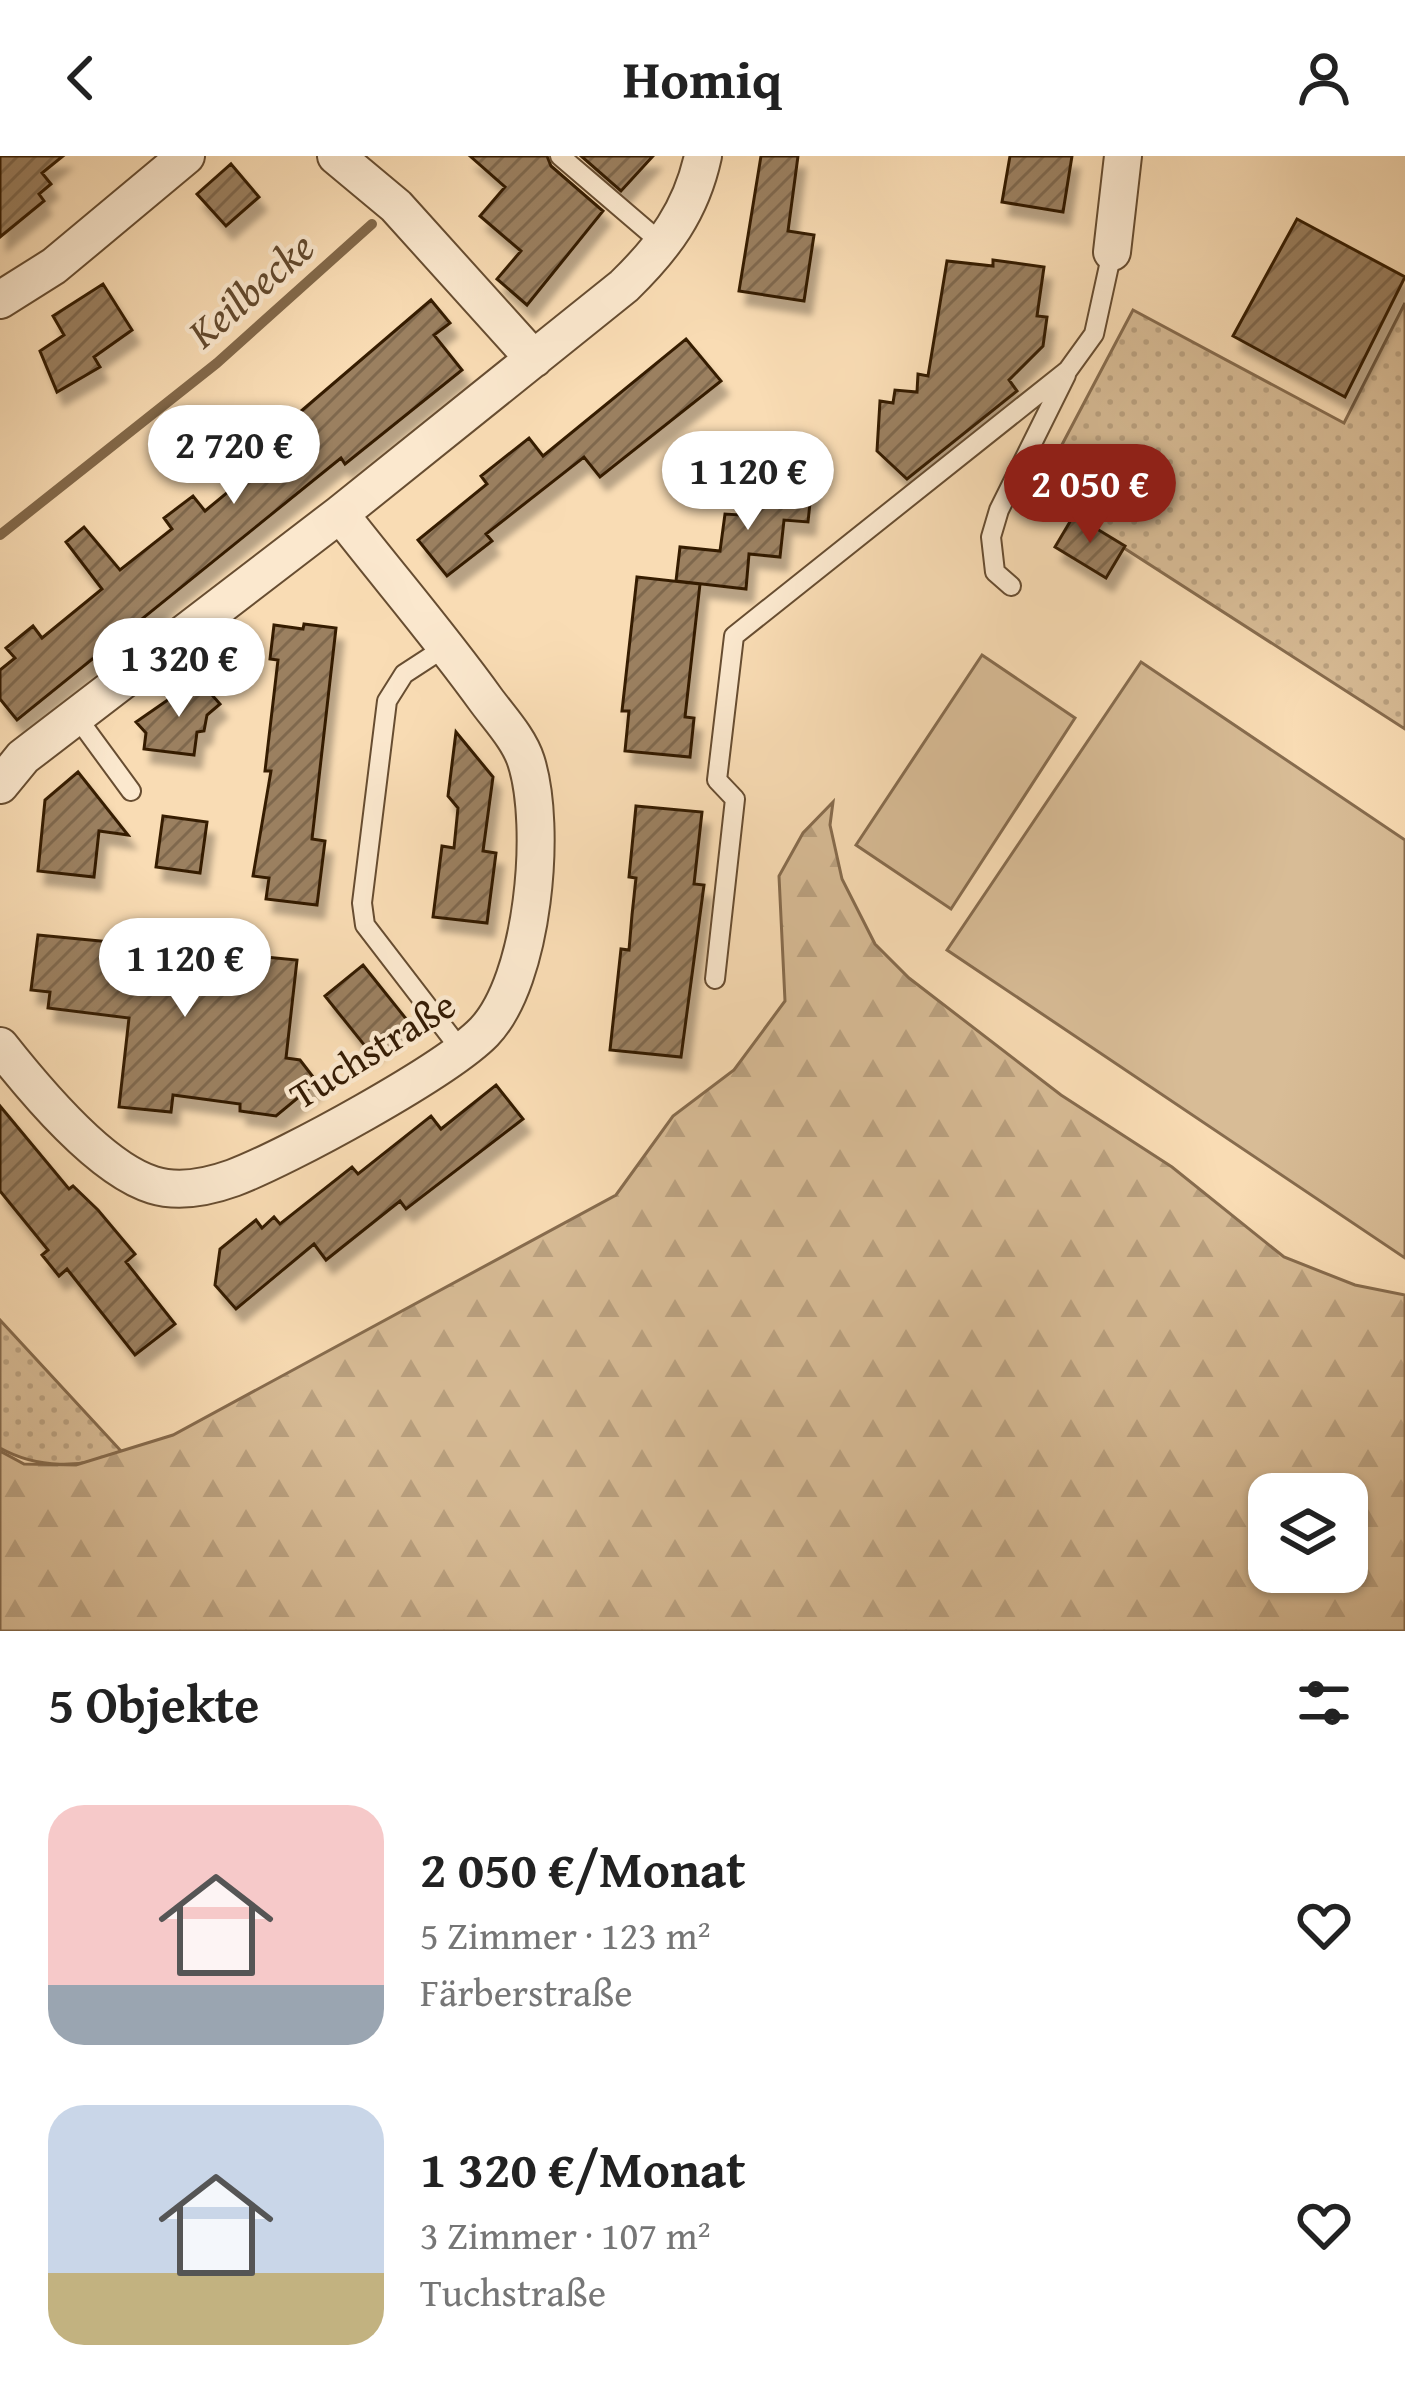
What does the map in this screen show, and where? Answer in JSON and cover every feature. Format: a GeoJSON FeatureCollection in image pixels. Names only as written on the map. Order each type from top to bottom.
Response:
{"type":"FeatureCollection","features":[{"type":"Feature","properties":{"kind":"street"},"geometry":{"type":"LineString","coordinates":[[0,300],[67,255],[186,156]]}},
{"type":"Feature","properties":{"kind":"street"},"geometry":{"type":"LineString","coordinates":[[336,156],[411,222],[534,359]]}},
{"type":"Feature","properties":{"kind":"street"},"geometry":{"type":"LineString","coordinates":[[0,785],[23,757],[340,514],[624,286],[664,245],[686,212],[703,156]]}},
{"type":"Feature","properties":{"kind":"street"},"geometry":{"type":"LineString","coordinates":[[1112,252],[1123,156]]}},
{"type":"Feature","properties":{"kind":"street","name":"Tuchstraße"},"geometry":{"type":"LineString","coordinates":[[0,1046],[118,1168],[150,1184],[174,1188],[219,1183],[266,1164],[461,1050],[485,1031],[516,974],[530,905],[534,791],[522,750],[447,646],[340,514]]}},
{"type":"Feature","properties":{"kind":"lane"},"geometry":{"type":"LineString","coordinates":[[560,156],[664,245]]}},
{"type":"Feature","properties":{"kind":"lane"},"geometry":{"type":"LineString","coordinates":[[1011,586],[995,572],[991,537],[1068,370],[1094,334],[1112,252]]}},
{"type":"Feature","properties":{"kind":"lane"},"geometry":{"type":"LineString","coordinates":[[715,980],[735,799],[717,780],[734,636],[1068,370]]}},
{"type":"Feature","properties":{"kind":"lane"},"geometry":{"type":"LineString","coordinates":[[447,646],[404,674],[387,701],[362,903],[365,925],[461,1050]]}},
{"type":"Feature","properties":{"kind":"lane"},"geometry":{"type":"LineString","coordinates":[[76,716],[131,791]]}},
{"type":"Feature","properties":{"kind":"green space"},"geometry":{"type":"Polygon","coordinates":[[[1405,303],[1405,729],[1037,492],[1133,310],[1344,423],[1405,303]]]}},
{"type":"Feature","properties":{"kind":"green space"},"geometry":{"type":"Polygon","coordinates":[[[982,655],[1075,718],[951,909],[856,845],[982,655]]]}},
{"type":"Feature","properties":{"kind":"green space"},"geometry":{"type":"Polygon","coordinates":[[[1141,662],[1405,840],[1405,1258],[947,950],[1141,662]]]}},
{"type":"Feature","properties":{"kind":"green space"},"geometry":{"type":"Polygon","coordinates":[[[833,802],[830,825],[842,879],[875,944],[909,978],[1061,1095],[1172,1167],[1284,1257],[1355,1285],[1405,1295],[1405,1631],[0,1631],[0,1451],[24,1464],[76,1465],[173,1435],[616,1195],[673,1116],[734,1070],[785,1001],[779,876],[803,833],[833,802]]]}},
{"type":"Feature","properties":{"kind":"green space"},"geometry":{"type":"Polygon","coordinates":[[[0,1320],[121,1451],[60,1464],[29,1460],[0,1448],[0,1320]]]}},
{"type":"Feature","properties":{"kind":"building"},"geometry":{"type":"Polygon","coordinates":[[[0,156],[63,156],[42,173],[51,184],[39,194],[44,201],[0,237],[0,156]]]}},
{"type":"Feature","properties":{"kind":"building"},"geometry":{"type":"Polygon","coordinates":[[[470,156],[547,156],[551,166],[603,211],[527,305],[497,279],[521,251],[480,216],[505,187],[470,156]]]}},
{"type":"Feature","properties":{"kind":"building"},"geometry":{"type":"Polygon","coordinates":[[[581,156],[653,156],[621,191],[581,156]]]}},
{"type":"Feature","properties":{"kind":"building"},"geometry":{"type":"Polygon","coordinates":[[[761,156],[798,156],[788,231],[814,235],[804,301],[739,291],[761,156]]]}},
{"type":"Feature","properties":{"kind":"building"},"geometry":{"type":"Polygon","coordinates":[[[1010,156],[1072,156],[1063,212],[1002,202],[1010,156]]]}},
{"type":"Feature","properties":{"kind":"building"},"geometry":{"type":"Polygon","coordinates":[[[231,164],[259,197],[226,226],[197,194],[231,164]]]}},
{"type":"Feature","properties":{"kind":"building"},"geometry":{"type":"Polygon","coordinates":[[[1297,219],[1405,277],[1345,397],[1233,336],[1297,219]]]}},
{"type":"Feature","properties":{"kind":"building"},"geometry":{"type":"Polygon","coordinates":[[[993,260],[1044,267],[1037,316],[1047,317],[1043,346],[1009,380],[1017,391],[907,479],[877,451],[880,401],[893,403],[895,390],[917,392],[918,374],[928,376],[947,261],[993,266],[993,260]]]}},
{"type":"Feature","properties":{"kind":"building"},"geometry":{"type":"Polygon","coordinates":[[[103,284],[132,330],[94,357],[100,367],[57,392],[40,351],[64,335],[53,316],[103,284]]]}},
{"type":"Feature","properties":{"kind":"building"},"geometry":{"type":"Polygon","coordinates":[[[431,300],[450,323],[434,335],[462,370],[345,464],[341,458],[17,720],[0,699],[0,670],[15,658],[6,648],[33,626],[42,638],[102,589],[66,542],[84,527],[120,570],[172,529],[164,518],[193,496],[205,511],[268,459],[258,448],[431,300]]]}},
{"type":"Feature","properties":{"kind":"building"},"geometry":{"type":"Polygon","coordinates":[[[686,339],[721,381],[600,477],[584,457],[486,534],[492,541],[447,576],[418,540],[487,484],[481,476],[529,438],[543,456],[686,339]]]}},
{"type":"Feature","properties":{"kind":"building"},"geometry":{"type":"Polygon","coordinates":[[[744,477],[812,484],[808,522],[784,520],[780,557],[749,554],[746,589],[676,581],[680,547],[720,551],[725,514],[740,515],[744,477]]]}},
{"type":"Feature","properties":{"kind":"building"},"geometry":{"type":"Polygon","coordinates":[[[1074,515],[1125,546],[1106,578],[1055,547],[1074,515]]]}},
{"type":"Feature","properties":{"kind":"building"},"geometry":{"type":"Polygon","coordinates":[[[637,577],[700,584],[685,717],[694,718],[690,757],[625,751],[629,711],[622,711],[637,577]]]}},
{"type":"Feature","properties":{"kind":"building"},"geometry":{"type":"Polygon","coordinates":[[[304,624],[336,628],[312,839],[325,841],[317,905],[266,899],[269,878],[253,876],[271,771],[265,771],[278,660],[270,659],[274,625],[303,629],[304,624]]]}},
{"type":"Feature","properties":{"kind":"building"},"geometry":{"type":"Polygon","coordinates":[[[198,679],[220,704],[207,715],[204,731],[197,732],[194,755],[144,749],[146,733],[136,722],[198,679]]]}},
{"type":"Feature","properties":{"kind":"building"},"geometry":{"type":"Polygon","coordinates":[[[456,732],[493,777],[483,851],[496,853],[487,923],[433,917],[442,846],[454,848],[458,808],[448,796],[456,732]]]}},
{"type":"Feature","properties":{"kind":"building"},"geometry":{"type":"Polygon","coordinates":[[[78,772],[128,835],[99,831],[94,877],[38,871],[45,800],[78,772]]]}},
{"type":"Feature","properties":{"kind":"building"},"geometry":{"type":"Polygon","coordinates":[[[636,806],[702,812],[694,884],[704,885],[681,1057],[610,1050],[621,949],[629,950],[636,806]]]}},
{"type":"Feature","properties":{"kind":"building"},"geometry":{"type":"Polygon","coordinates":[[[163,816],[207,822],[200,873],[156,867],[163,816]]]}},
{"type":"Feature","properties":{"kind":"building"},"geometry":{"type":"Polygon","coordinates":[[[38,935],[297,960],[286,1058],[300,1060],[317,1082],[276,1116],[240,1111],[240,1104],[173,1095],[171,1112],[119,1107],[129,1018],[48,1008],[50,992],[31,990],[38,935]]]}},
{"type":"Feature","properties":{"kind":"building"},"geometry":{"type":"Polygon","coordinates":[[[363,965],[407,1020],[369,1051],[325,996],[363,965]]]}},
{"type":"Feature","properties":{"kind":"building"},"geometry":{"type":"Polygon","coordinates":[[[496,1085],[523,1119],[406,1209],[400,1201],[326,1260],[314,1244],[236,1309],[215,1285],[220,1249],[256,1220],[262,1228],[274,1217],[280,1224],[352,1167],[358,1174],[431,1116],[441,1129],[496,1085]]]}},
{"type":"Feature","properties":{"kind":"building"},"geometry":{"type":"Polygon","coordinates":[[[0,1106],[69,1189],[73,1186],[98,1210],[135,1254],[126,1262],[175,1324],[135,1355],[67,1269],[59,1276],[42,1255],[48,1250],[0,1191],[0,1106]]]}},
{"type":"Feature","properties":{"kind":"waterway","name":"Keilbecke"},"geometry":{"type":"LineString","coordinates":[[0,535],[217,363],[372,224]]}}]}
